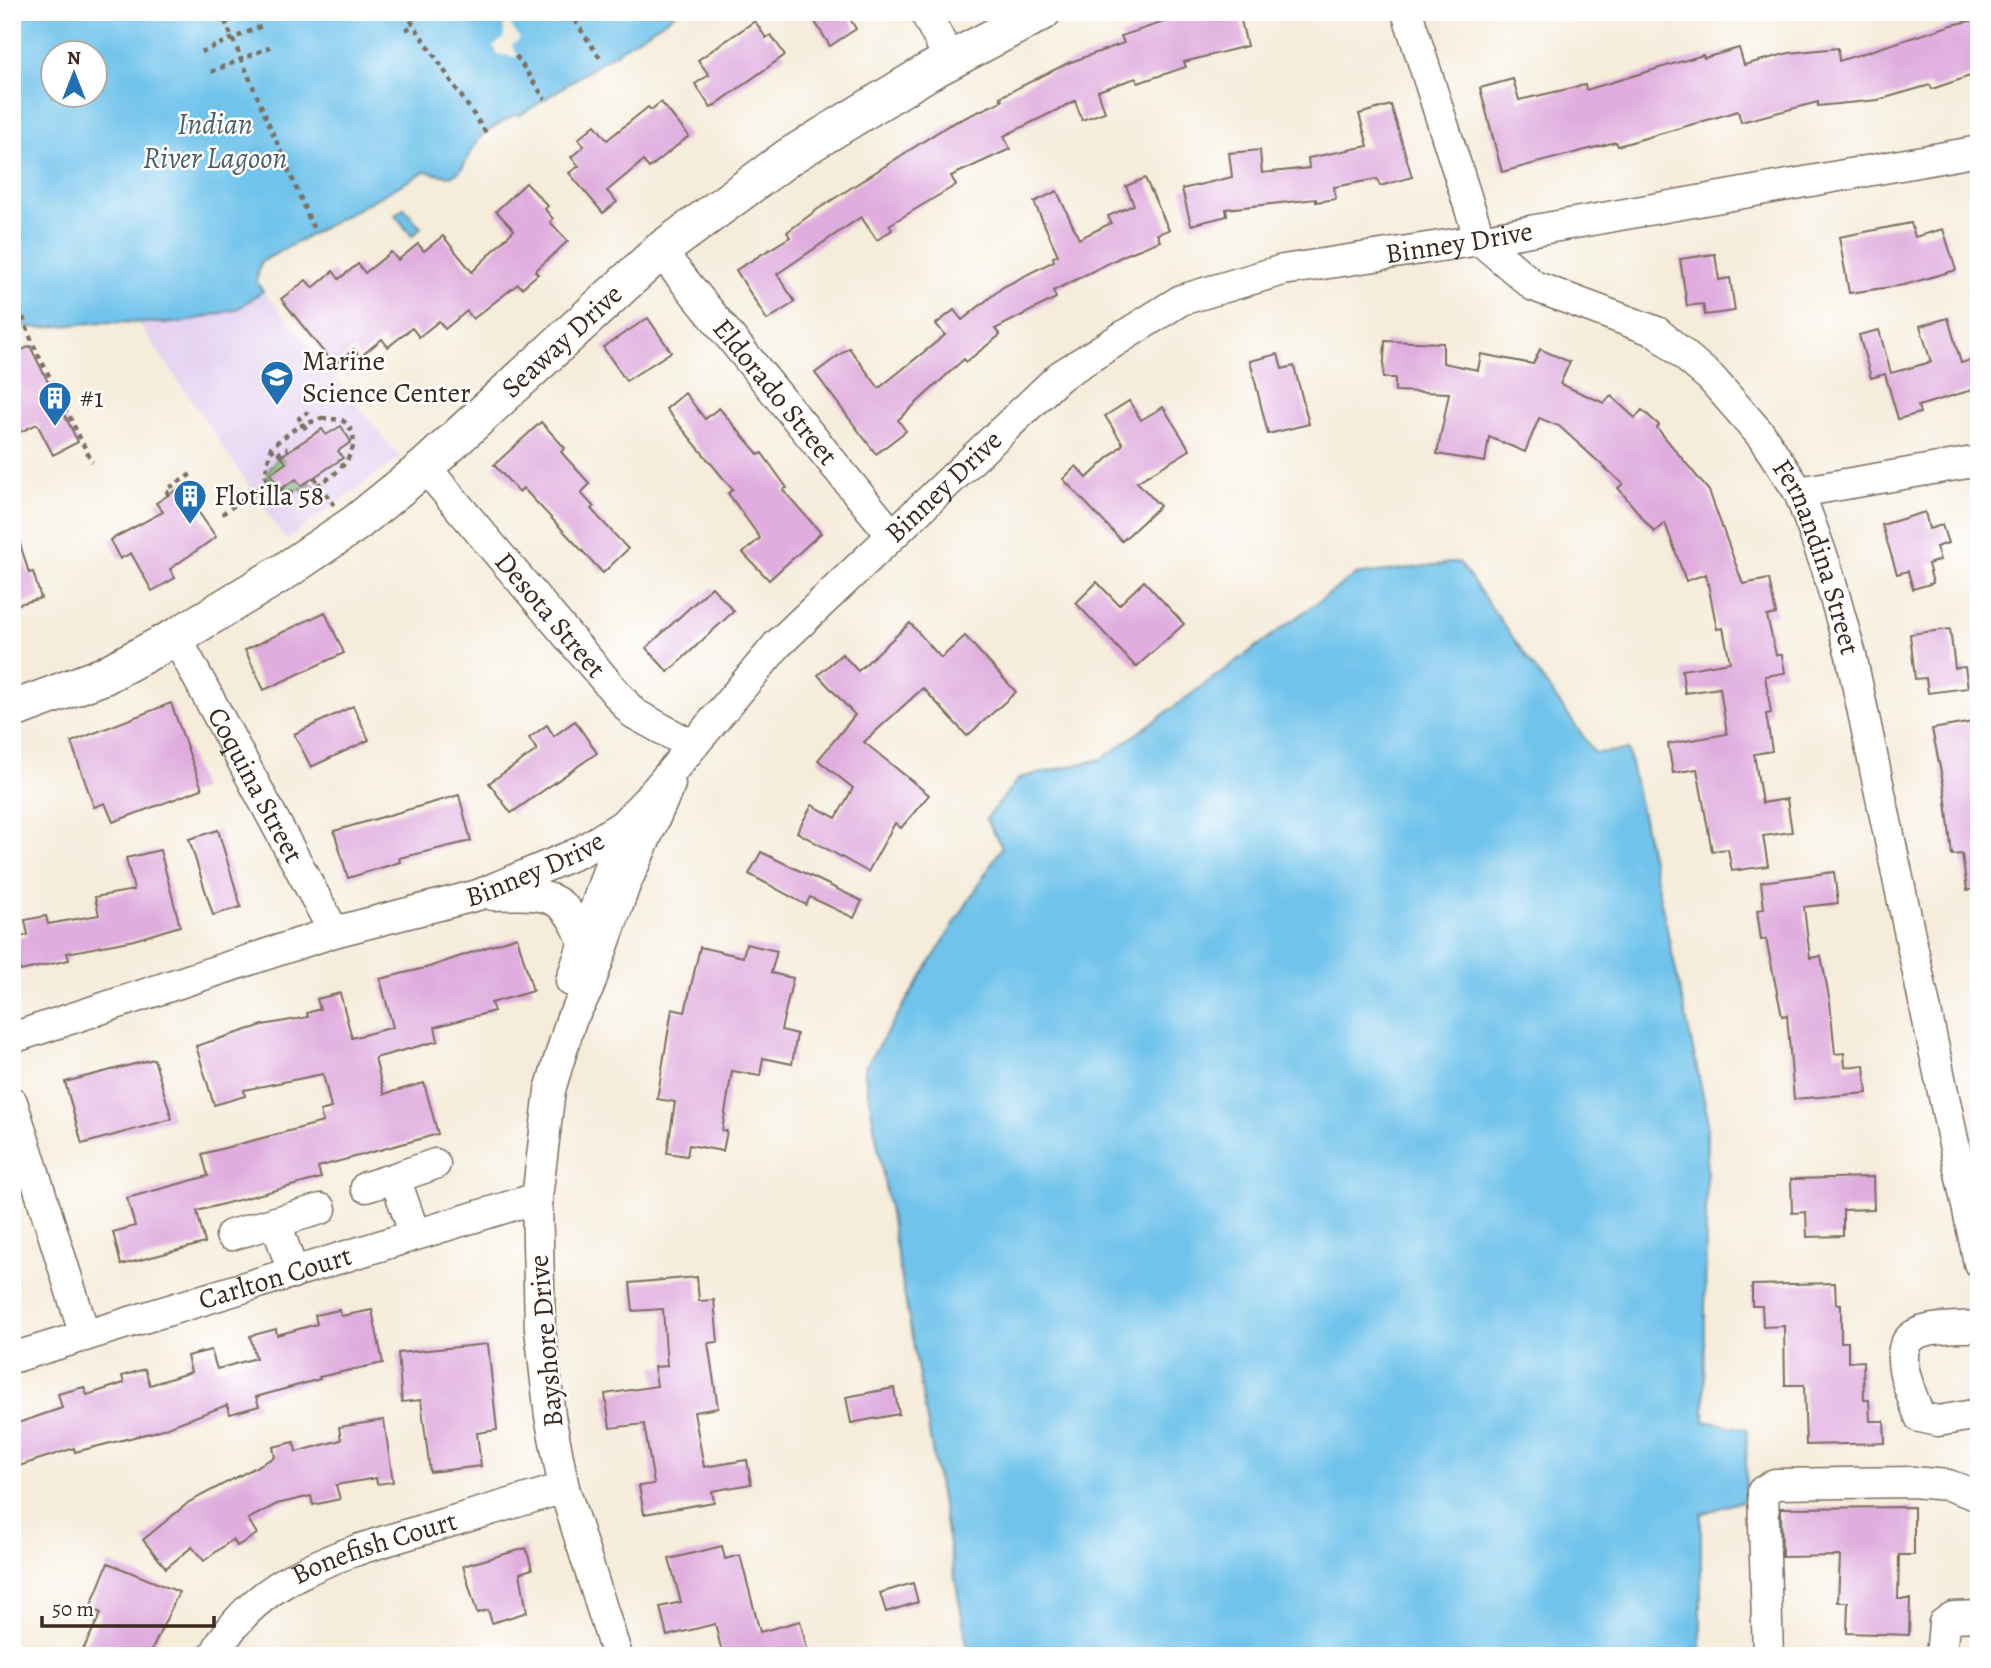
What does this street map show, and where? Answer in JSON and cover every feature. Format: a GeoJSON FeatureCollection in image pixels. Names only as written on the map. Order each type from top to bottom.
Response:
{"type":"FeatureCollection","features":[{"type":"Feature","properties":{"kind":"main road","name":"Seaway Drive"},"geometry":{"type":"LineString","coordinates":[[12,710],[103,676],[176,637],[285,571],[356,523],[425,467],[660,251],[790,156],[950,60],[1042,12]]}},
{"type":"Feature","properties":{"kind":"street"},"geometry":{"type":"LineString","coordinates":[[925,12],[950,60]]}},
{"type":"Feature","properties":{"kind":"street"},"geometry":{"type":"LineString","coordinates":[[1408,12],[1480,240]]}},
{"type":"Feature","properties":{"kind":"street","name":"Binney Drive"},"geometry":{"type":"LineString","coordinates":[[12,1038],[334,932],[478,895],[580,852],[623,825],[777,645],[891,534],[1060,376],[1181,300],[1283,270],[1480,240],[1979,151]]}},
{"type":"Feature","properties":{"kind":"street","name":"Fernandina Street"},"geometry":{"type":"LineString","coordinates":[[1480,240],[1534,286],[1657,332],[1711,378],[1761,436],[1799,492],[1827,569],[1851,654],[1979,1263]]}},
{"type":"Feature","properties":{"kind":"street","name":"Eldorado Street"},"geometry":{"type":"LineString","coordinates":[[660,251],[891,534]]}},
{"type":"Feature","properties":{"kind":"street"},"geometry":{"type":"LineString","coordinates":[[1799,492],[1979,461]]}},
{"type":"Feature","properties":{"kind":"street","name":"Desota Street"},"geometry":{"type":"LineString","coordinates":[[425,467],[633,713],[684,754]]}},
{"type":"Feature","properties":{"kind":"street","name":"Coquina Street"},"geometry":{"type":"LineString","coordinates":[[176,637],[334,932]]}},
{"type":"Feature","properties":{"kind":"street","name":"Bayshore Drive"},"geometry":{"type":"LineString","coordinates":[[617,1656],[564,1488],[550,1416],[540,1329],[537,1198],[550,1090],[571,1020],[588,989],[625,885],[660,813],[684,754]]}},
{"type":"Feature","properties":{"kind":"street","name":"Bayshore Drive"},"geometry":{"type":"LineString","coordinates":[[571,1020],[571,980],[623,825]]}},
{"type":"Feature","properties":{"kind":"street"},"geometry":{"type":"LineString","coordinates":[[478,895],[544,896],[565,905],[577,923],[583,942]]}},
{"type":"Feature","properties":{"kind":"street"},"geometry":{"type":"LineString","coordinates":[[12,1102],[85,1336]]}},
{"type":"Feature","properties":{"kind":"street"},"geometry":{"type":"LineString","coordinates":[[366,1187],[435,1164]]}},
{"type":"Feature","properties":{"kind":"street"},"geometry":{"type":"LineString","coordinates":[[395,1178],[415,1235]]}},
{"type":"Feature","properties":{"kind":"street","name":"Carlton Court"},"geometry":{"type":"LineString","coordinates":[[12,1358],[537,1198]]}},
{"type":"Feature","properties":{"kind":"street"},"geometry":{"type":"LineString","coordinates":[[230,1235],[321,1209]]}},
{"type":"Feature","properties":{"kind":"street"},"geometry":{"type":"LineString","coordinates":[[276,1222],[293,1273]]}},
{"type":"Feature","properties":{"kind":"street"},"geometry":{"type":"LineString","coordinates":[[1979,1326],[1919,1332],[1907,1340],[1902,1354],[1920,1417],[1938,1420],[1979,1414]]}},
{"type":"Feature","properties":{"kind":"street"},"geometry":{"type":"LineString","coordinates":[[1768,1656],[1763,1491],[1775,1484],[1912,1482],[1948,1485],[1979,1496]]}},
{"type":"Feature","properties":{"kind":"street","name":"Bonefish Court"},"geometry":{"type":"LineString","coordinates":[[214,1656],[254,1604],[292,1577],[343,1553],[564,1488]]}},
{"type":"Feature","properties":{"kind":"street"},"geometry":{"type":"LineString","coordinates":[[1941,1656],[1944,1623],[1953,1617],[1979,1616]]}},
{"type":"Feature","properties":{"kind":"path"},"geometry":{"type":"LineString","coordinates":[[405,12],[486,133]]}},
{"type":"Feature","properties":{"kind":"path"},"geometry":{"type":"LineString","coordinates":[[499,12],[506,22]]}},
{"type":"Feature","properties":{"kind":"path"},"geometry":{"type":"LineString","coordinates":[[569,12],[602,61]]}},
{"type":"Feature","properties":{"kind":"path"},"geometry":{"type":"LineString","coordinates":[[666,12],[670,18]]}},
{"type":"Feature","properties":{"kind":"path"},"geometry":{"type":"LineString","coordinates":[[225,21],[315,232]]}},
{"type":"Feature","properties":{"kind":"path"},"geometry":{"type":"LineString","coordinates":[[406,30],[413,25]]}},
{"type":"Feature","properties":{"kind":"path"},"geometry":{"type":"LineString","coordinates":[[201,52],[262,26]]}},
{"type":"Feature","properties":{"kind":"path"},"geometry":{"type":"LineString","coordinates":[[211,72],[270,47]]}},
{"type":"Feature","properties":{"kind":"path"},"geometry":{"type":"LineString","coordinates":[[516,56],[545,99]]}},
{"type":"Feature","properties":{"kind":"path"},"geometry":{"type":"LineString","coordinates":[[12,289],[33,344],[92,462]]}},
{"type":"Feature","properties":{"kind":"path"},"geometry":{"type":"LineString","coordinates":[[304,427],[299,418],[308,412]]}},
{"type":"Feature","properties":{"kind":"path"},"geometry":{"type":"LineString","coordinates":[[334,418],[348,425],[354,437],[346,461],[319,484],[303,491],[283,492],[268,482],[265,464],[271,447],[304,427],[334,418]]}},
{"type":"Feature","properties":{"kind":"path"},"geometry":{"type":"LineString","coordinates":[[271,447],[276,455],[288,448]]}},
{"type":"Feature","properties":{"kind":"path"},"geometry":{"type":"LineString","coordinates":[[169,495],[166,490],[193,473]]}},
{"type":"Feature","properties":{"kind":"path"},"geometry":{"type":"LineString","coordinates":[[314,477],[337,510]]}},
{"type":"Feature","properties":{"kind":"path"},"geometry":{"type":"LineString","coordinates":[[222,514],[268,482]]}},
{"type":"Feature","properties":{"kind":"shaded area","name":"Marine Science Center"},"geometry":{"type":"Polygon","coordinates":[[[263,291],[400,457],[286,540],[139,323],[180,323],[237,309],[263,291]]]}},
{"type":"Feature","properties":{"kind":"green space"},"geometry":{"type":"Polygon","coordinates":[[[281,456],[286,463],[281,489],[268,481],[268,474],[271,466],[281,456]]]}},
{"type":"Feature","properties":{"kind":"green space"},"geometry":{"type":"Polygon","coordinates":[[[296,479],[301,486],[309,481],[312,485],[301,489],[281,489],[296,479]]]}},
{"type":"Feature","properties":{"kind":"water","name":"Indian River Lagoon"},"geometry":{"type":"Polygon","coordinates":[[[12,12],[678,12],[519,116],[516,114],[486,132],[456,174],[439,175],[426,171],[261,262],[256,281],[263,291],[237,309],[180,323],[102,322],[41,328],[12,325],[12,12]]]}},
{"type":"Feature","properties":{"kind":"water"},"geometry":{"type":"Polygon","coordinates":[[[404,208],[421,228],[412,236],[395,215],[404,208]]]}},
{"type":"Feature","properties":{"kind":"water"},"geometry":{"type":"Polygon","coordinates":[[[1459,562],[1595,753],[1628,750],[1707,1114],[1704,1421],[1747,1429],[1745,1500],[1701,1514],[1701,1656],[969,1656],[864,1069],[1002,847],[986,819],[1019,778],[1102,759],[1355,575],[1459,562]]]}},
{"type":"Feature","properties":{"kind":"pier"},"geometry":{"type":"Polygon","coordinates":[[[508,21],[520,39],[511,45],[518,55],[514,57],[498,54],[493,46],[504,38],[504,23],[508,21]]]}},
{"type":"Feature","properties":{"kind":"building"},"geometry":{"type":"Polygon","coordinates":[[[809,12],[846,12],[856,29],[830,46],[809,12]]]}},
{"type":"Feature","properties":{"kind":"building"},"geometry":{"type":"Polygon","coordinates":[[[1194,12],[1239,12],[1247,46],[1184,62],[1186,67],[1138,83],[1136,78],[1098,91],[1105,112],[1082,120],[1075,101],[1004,136],[1010,149],[951,176],[956,185],[889,225],[892,230],[877,240],[861,217],[777,274],[795,302],[767,320],[736,270],[790,237],[787,232],[818,209],[949,125],[1002,101],[1000,97],[1068,63],[1124,43],[1121,36],[1194,12]]]}},
{"type":"Feature","properties":{"kind":"building"},"geometry":{"type":"Polygon","coordinates":[[[1979,19],[1979,73],[1932,89],[1930,85],[1878,100],[1818,106],[1818,102],[1741,122],[1738,111],[1618,146],[1616,142],[1502,172],[1480,88],[1513,79],[1519,100],[1585,85],[1586,90],[1703,55],[1704,58],[1739,48],[1744,65],[1789,53],[1838,48],[1839,61],[1979,19]]]}},
{"type":"Feature","properties":{"kind":"building"},"geometry":{"type":"Polygon","coordinates":[[[755,21],[766,38],[771,35],[785,55],[711,108],[695,84],[709,75],[698,60],[755,21]]]}},
{"type":"Feature","properties":{"kind":"building"},"geometry":{"type":"Polygon","coordinates":[[[661,102],[689,136],[649,168],[643,161],[607,191],[617,202],[603,213],[569,173],[579,166],[571,157],[584,146],[578,139],[595,125],[607,140],[648,107],[651,110],[661,102]]]}},
{"type":"Feature","properties":{"kind":"building"},"geometry":{"type":"Polygon","coordinates":[[[1391,105],[1412,177],[1380,186],[1377,179],[1334,187],[1336,199],[1226,209],[1227,216],[1191,225],[1182,189],[1232,177],[1229,153],[1260,150],[1262,173],[1309,168],[1308,158],[1368,146],[1359,114],[1391,105]]]}},
{"type":"Feature","properties":{"kind":"building"},"geometry":{"type":"Polygon","coordinates":[[[1145,178],[1169,230],[1157,234],[1160,241],[1125,255],[1053,291],[1056,298],[995,329],[1000,335],[966,362],[964,359],[898,420],[906,431],[876,454],[815,373],[849,348],[879,388],[945,335],[936,324],[954,310],[962,320],[1003,287],[1054,261],[1053,257],[1058,255],[1034,202],[1057,191],[1079,239],[1111,223],[1108,216],[1134,205],[1126,186],[1145,178]]]}},
{"type":"Feature","properties":{"kind":"building"},"geometry":{"type":"Polygon","coordinates":[[[526,183],[548,206],[545,209],[553,219],[550,222],[568,241],[535,271],[538,274],[522,288],[518,284],[473,319],[467,311],[445,329],[439,321],[419,337],[412,328],[388,347],[382,339],[360,357],[354,349],[334,365],[281,299],[306,280],[313,288],[333,271],[339,279],[358,264],[365,273],[391,252],[398,260],[418,244],[424,251],[443,236],[472,272],[514,230],[496,211],[526,183]]]}},
{"type":"Feature","properties":{"kind":"building"},"geometry":{"type":"Polygon","coordinates":[[[1911,223],[1915,237],[1943,229],[1956,270],[1904,285],[1849,293],[1839,237],[1911,223]]]}},
{"type":"Feature","properties":{"kind":"building"},"geometry":{"type":"Polygon","coordinates":[[[1715,254],[1719,280],[1730,278],[1735,311],[1705,315],[1703,304],[1687,306],[1680,259],[1715,254]]]}},
{"type":"Feature","properties":{"kind":"building"},"geometry":{"type":"Polygon","coordinates":[[[648,318],[671,352],[626,381],[603,347],[648,318]]]}},
{"type":"Feature","properties":{"kind":"building"},"geometry":{"type":"Polygon","coordinates":[[[1948,318],[1961,363],[1979,358],[1979,388],[1918,406],[1920,413],[1898,419],[1885,374],[1871,378],[1859,335],[1879,330],[1891,373],[1931,362],[1920,326],[1948,318]]]}},
{"type":"Feature","properties":{"kind":"building"},"geometry":{"type":"Polygon","coordinates":[[[1385,341],[1443,343],[1443,363],[1478,370],[1481,354],[1533,364],[1540,349],[1570,362],[1560,384],[1604,403],[1611,396],[1635,418],[1642,410],[1659,425],[1657,428],[1709,491],[1743,584],[1769,579],[1776,614],[1767,616],[1776,655],[1782,655],[1785,673],[1765,676],[1771,713],[1766,714],[1772,751],[1754,754],[1762,803],[1787,799],[1792,832],[1763,836],[1768,866],[1732,871],[1728,849],[1712,851],[1697,769],[1673,773],[1668,744],[1727,734],[1720,688],[1685,693],[1682,670],[1730,662],[1723,628],[1717,629],[1706,574],[1686,581],[1665,523],[1654,532],[1618,488],[1623,484],[1559,426],[1539,418],[1525,452],[1489,437],[1485,462],[1437,454],[1449,393],[1395,391],[1395,378],[1383,378],[1385,341]]]}},
{"type":"Feature","properties":{"kind":"building"},"geometry":{"type":"Polygon","coordinates":[[[30,346],[78,442],[53,455],[37,424],[12,436],[12,355],[30,346]]]}},
{"type":"Feature","properties":{"kind":"building"},"geometry":{"type":"Polygon","coordinates":[[[1278,354],[1282,369],[1294,366],[1309,424],[1268,434],[1250,361],[1278,354]]]}},
{"type":"Feature","properties":{"kind":"building"},"geometry":{"type":"Polygon","coordinates":[[[685,393],[705,419],[719,408],[759,455],[762,453],[787,488],[783,490],[821,533],[769,580],[743,553],[760,538],[728,493],[733,490],[666,409],[685,393]]]}},
{"type":"Feature","properties":{"kind":"building"},"geometry":{"type":"Polygon","coordinates":[[[1129,401],[1141,420],[1163,407],[1190,450],[1137,482],[1160,506],[1122,541],[1063,479],[1076,466],[1087,478],[1123,444],[1105,416],[1129,401]]]}},
{"type":"Feature","properties":{"kind":"building"},"geometry":{"type":"Polygon","coordinates":[[[541,422],[565,448],[561,452],[590,484],[581,493],[594,507],[591,509],[628,549],[603,573],[523,488],[519,492],[494,465],[541,422]]]}},
{"type":"Feature","properties":{"kind":"building","name":"Marine Science Center"},"geometry":{"type":"Polygon","coordinates":[[[341,426],[351,442],[338,451],[343,458],[301,486],[296,479],[281,489],[270,474],[286,463],[281,456],[322,429],[326,435],[341,426]]]}},
{"type":"Feature","properties":{"kind":"building"},"geometry":{"type":"Polygon","coordinates":[[[181,487],[216,537],[170,569],[175,578],[152,591],[131,553],[120,559],[110,540],[163,512],[156,503],[181,487]]]}},
{"type":"Feature","properties":{"kind":"building"},"geometry":{"type":"Polygon","coordinates":[[[1925,512],[1929,529],[1942,525],[1948,543],[1936,547],[1940,560],[1928,564],[1933,583],[1913,589],[1908,571],[1897,574],[1882,525],[1925,512]]]}},
{"type":"Feature","properties":{"kind":"building"},"geometry":{"type":"Polygon","coordinates":[[[17,534],[29,573],[33,572],[41,598],[12,606],[12,535],[17,534]]]}},
{"type":"Feature","properties":{"kind":"building"},"geometry":{"type":"Polygon","coordinates":[[[1144,581],[1184,624],[1136,667],[1076,603],[1097,582],[1119,605],[1144,581]]]}},
{"type":"Feature","properties":{"kind":"building"},"geometry":{"type":"Polygon","coordinates":[[[712,587],[734,611],[668,672],[646,648],[712,587]]]}},
{"type":"Feature","properties":{"kind":"building"},"geometry":{"type":"Polygon","coordinates":[[[325,612],[344,653],[264,690],[245,650],[325,612]]]}},
{"type":"Feature","properties":{"kind":"building"},"geometry":{"type":"Polygon","coordinates":[[[910,623],[941,658],[965,636],[1016,692],[967,736],[923,688],[864,742],[929,795],[901,828],[895,823],[868,872],[797,832],[812,805],[836,818],[853,788],[818,760],[855,715],[818,675],[842,654],[858,671],[910,623]]]}},
{"type":"Feature","properties":{"kind":"building"},"geometry":{"type":"Polygon","coordinates":[[[1950,629],[1955,668],[1965,667],[1968,688],[1928,693],[1926,678],[1915,679],[1910,634],[1950,629]]]}},
{"type":"Feature","properties":{"kind":"building"},"geometry":{"type":"Polygon","coordinates":[[[171,703],[202,789],[113,822],[105,803],[94,807],[71,742],[171,703]]]}},
{"type":"Feature","properties":{"kind":"building"},"geometry":{"type":"Polygon","coordinates":[[[353,706],[369,740],[311,767],[294,734],[353,706]]]}},
{"type":"Feature","properties":{"kind":"building"},"geometry":{"type":"Polygon","coordinates":[[[575,721],[597,753],[511,813],[489,783],[537,750],[529,738],[547,725],[554,736],[575,721]]]}},
{"type":"Feature","properties":{"kind":"building"},"geometry":{"type":"Polygon","coordinates":[[[1979,721],[1979,889],[1967,890],[1962,854],[1952,855],[1945,792],[1932,729],[1979,721]]]}},
{"type":"Feature","properties":{"kind":"building"},"geometry":{"type":"Polygon","coordinates":[[[459,795],[471,841],[399,858],[400,862],[348,878],[334,831],[459,795]]]}},
{"type":"Feature","properties":{"kind":"building"},"geometry":{"type":"Polygon","coordinates":[[[218,830],[241,907],[213,915],[189,839],[218,830]]]}},
{"type":"Feature","properties":{"kind":"building"},"geometry":{"type":"Polygon","coordinates":[[[160,850],[180,926],[134,940],[67,953],[69,960],[20,971],[12,939],[28,935],[25,920],[46,916],[48,924],[99,915],[95,897],[134,890],[126,858],[160,850]]]}},
{"type":"Feature","properties":{"kind":"building"},"geometry":{"type":"Polygon","coordinates":[[[761,852],[862,901],[854,918],[810,897],[806,905],[749,874],[761,852]]]}},
{"type":"Feature","properties":{"kind":"building"},"geometry":{"type":"Polygon","coordinates":[[[1834,872],[1838,903],[1804,907],[1810,958],[1821,956],[1830,1002],[1835,1054],[1844,1053],[1845,1067],[1864,1065],[1867,1093],[1794,1099],[1787,1015],[1782,1016],[1766,939],[1761,940],[1757,910],[1764,909],[1761,882],[1834,872]]]}},
{"type":"Feature","properties":{"kind":"building"},"geometry":{"type":"Polygon","coordinates":[[[517,937],[533,991],[491,1003],[494,1011],[435,1027],[438,1041],[375,1058],[384,1094],[424,1083],[438,1134],[318,1167],[321,1178],[197,1211],[205,1243],[121,1265],[113,1232],[135,1226],[127,1198],[208,1176],[202,1154],[323,1122],[320,1111],[331,1108],[323,1074],[244,1090],[245,1096],[214,1105],[196,1046],[263,1025],[308,1017],[307,1013],[320,1009],[317,999],[340,993],[352,1038],[393,1027],[380,979],[429,967],[517,937]]]}},
{"type":"Feature","properties":{"kind":"building"},"geometry":{"type":"Polygon","coordinates":[[[746,944],[777,951],[771,973],[793,978],[781,1030],[797,1034],[792,1064],[763,1058],[760,1076],[732,1071],[722,1131],[727,1131],[723,1151],[689,1145],[687,1156],[667,1153],[675,1102],[657,1099],[672,1009],[685,1012],[700,947],[743,957],[746,944]]]}},
{"type":"Feature","properties":{"kind":"building"},"geometry":{"type":"Polygon","coordinates":[[[154,1059],[172,1119],[82,1144],[65,1082],[154,1059]]]}},
{"type":"Feature","properties":{"kind":"building"},"geometry":{"type":"Polygon","coordinates":[[[1873,1177],[1874,1209],[1843,1210],[1843,1236],[1807,1237],[1806,1212],[1792,1213],[1791,1179],[1873,1177]]]}},
{"type":"Feature","properties":{"kind":"building"},"geometry":{"type":"Polygon","coordinates":[[[697,1277],[699,1301],[714,1300],[718,1342],[708,1343],[718,1408],[694,1412],[704,1467],[747,1460],[751,1484],[712,1491],[714,1502],[644,1514],[639,1486],[654,1484],[644,1424],[610,1428],[605,1394],[657,1386],[654,1367],[667,1366],[663,1309],[633,1311],[630,1283],[697,1277]]]}},
{"type":"Feature","properties":{"kind":"building"},"geometry":{"type":"Polygon","coordinates":[[[1835,1283],[1836,1304],[1841,1304],[1841,1342],[1848,1342],[1848,1362],[1863,1361],[1864,1400],[1869,1400],[1870,1421],[1884,1421],[1885,1443],[1806,1445],[1804,1385],[1785,1385],[1784,1326],[1763,1327],[1762,1306],[1752,1306],[1752,1285],[1835,1283]]]}},
{"type":"Feature","properties":{"kind":"building"},"geometry":{"type":"Polygon","coordinates":[[[339,1310],[341,1316],[372,1310],[383,1363],[319,1377],[320,1379],[256,1397],[259,1406],[230,1414],[227,1405],[154,1432],[75,1452],[74,1448],[19,1466],[12,1446],[12,1425],[62,1408],[58,1394],[84,1387],[87,1395],[124,1383],[122,1376],[145,1369],[150,1385],[191,1372],[187,1356],[211,1350],[217,1369],[256,1358],[250,1336],[276,1329],[277,1335],[317,1324],[315,1315],[339,1310]]]}},
{"type":"Feature","properties":{"kind":"building"},"geometry":{"type":"Polygon","coordinates":[[[488,1344],[497,1430],[477,1433],[481,1466],[430,1472],[421,1400],[402,1402],[398,1353],[488,1344]]]}},
{"type":"Feature","properties":{"kind":"building"},"geometry":{"type":"Polygon","coordinates":[[[894,1388],[899,1414],[851,1423],[846,1397],[894,1388]]]}},
{"type":"Feature","properties":{"kind":"building"},"geometry":{"type":"Polygon","coordinates":[[[384,1420],[393,1482],[377,1484],[376,1478],[336,1485],[340,1499],[313,1505],[311,1496],[277,1504],[248,1519],[257,1534],[237,1546],[233,1539],[204,1561],[192,1547],[166,1568],[143,1540],[189,1502],[275,1457],[273,1447],[294,1442],[296,1452],[341,1440],[339,1427],[384,1420]]]}},
{"type":"Feature","properties":{"kind":"building"},"geometry":{"type":"Polygon","coordinates":[[[1914,1507],[1914,1555],[1899,1555],[1898,1599],[1910,1599],[1909,1635],[1847,1633],[1848,1602],[1838,1602],[1840,1556],[1782,1557],[1781,1508],[1914,1507]]]}},
{"type":"Feature","properties":{"kind":"building"},"geometry":{"type":"Polygon","coordinates":[[[722,1546],[725,1559],[740,1555],[760,1632],[800,1621],[809,1656],[723,1656],[715,1624],[667,1636],[660,1607],[681,1602],[669,1559],[722,1546]]]}},
{"type":"Feature","properties":{"kind":"building"},"geometry":{"type":"Polygon","coordinates":[[[526,1548],[532,1569],[520,1573],[527,1612],[492,1623],[488,1610],[477,1613],[463,1566],[526,1548]]]}},
{"type":"Feature","properties":{"kind":"building"},"geometry":{"type":"Polygon","coordinates":[[[108,1563],[179,1592],[149,1656],[80,1656],[101,1613],[90,1608],[108,1563]]]}},
{"type":"Feature","properties":{"kind":"building"},"geometry":{"type":"Polygon","coordinates":[[[913,1583],[918,1602],[886,1612],[880,1593],[913,1583]]]}},
{"type":"Feature","properties":{"kind":"place","name":"Marine Science Center"},"geometry":{"type":"Point","coordinates":[277,407]}},
{"type":"Feature","properties":{"kind":"place","name":"#1"},"geometry":{"type":"Point","coordinates":[55,428]}},
{"type":"Feature","properties":{"kind":"place","name":"Flotilla 58"},"geometry":{"type":"Point","coordinates":[190,526]}}]}
